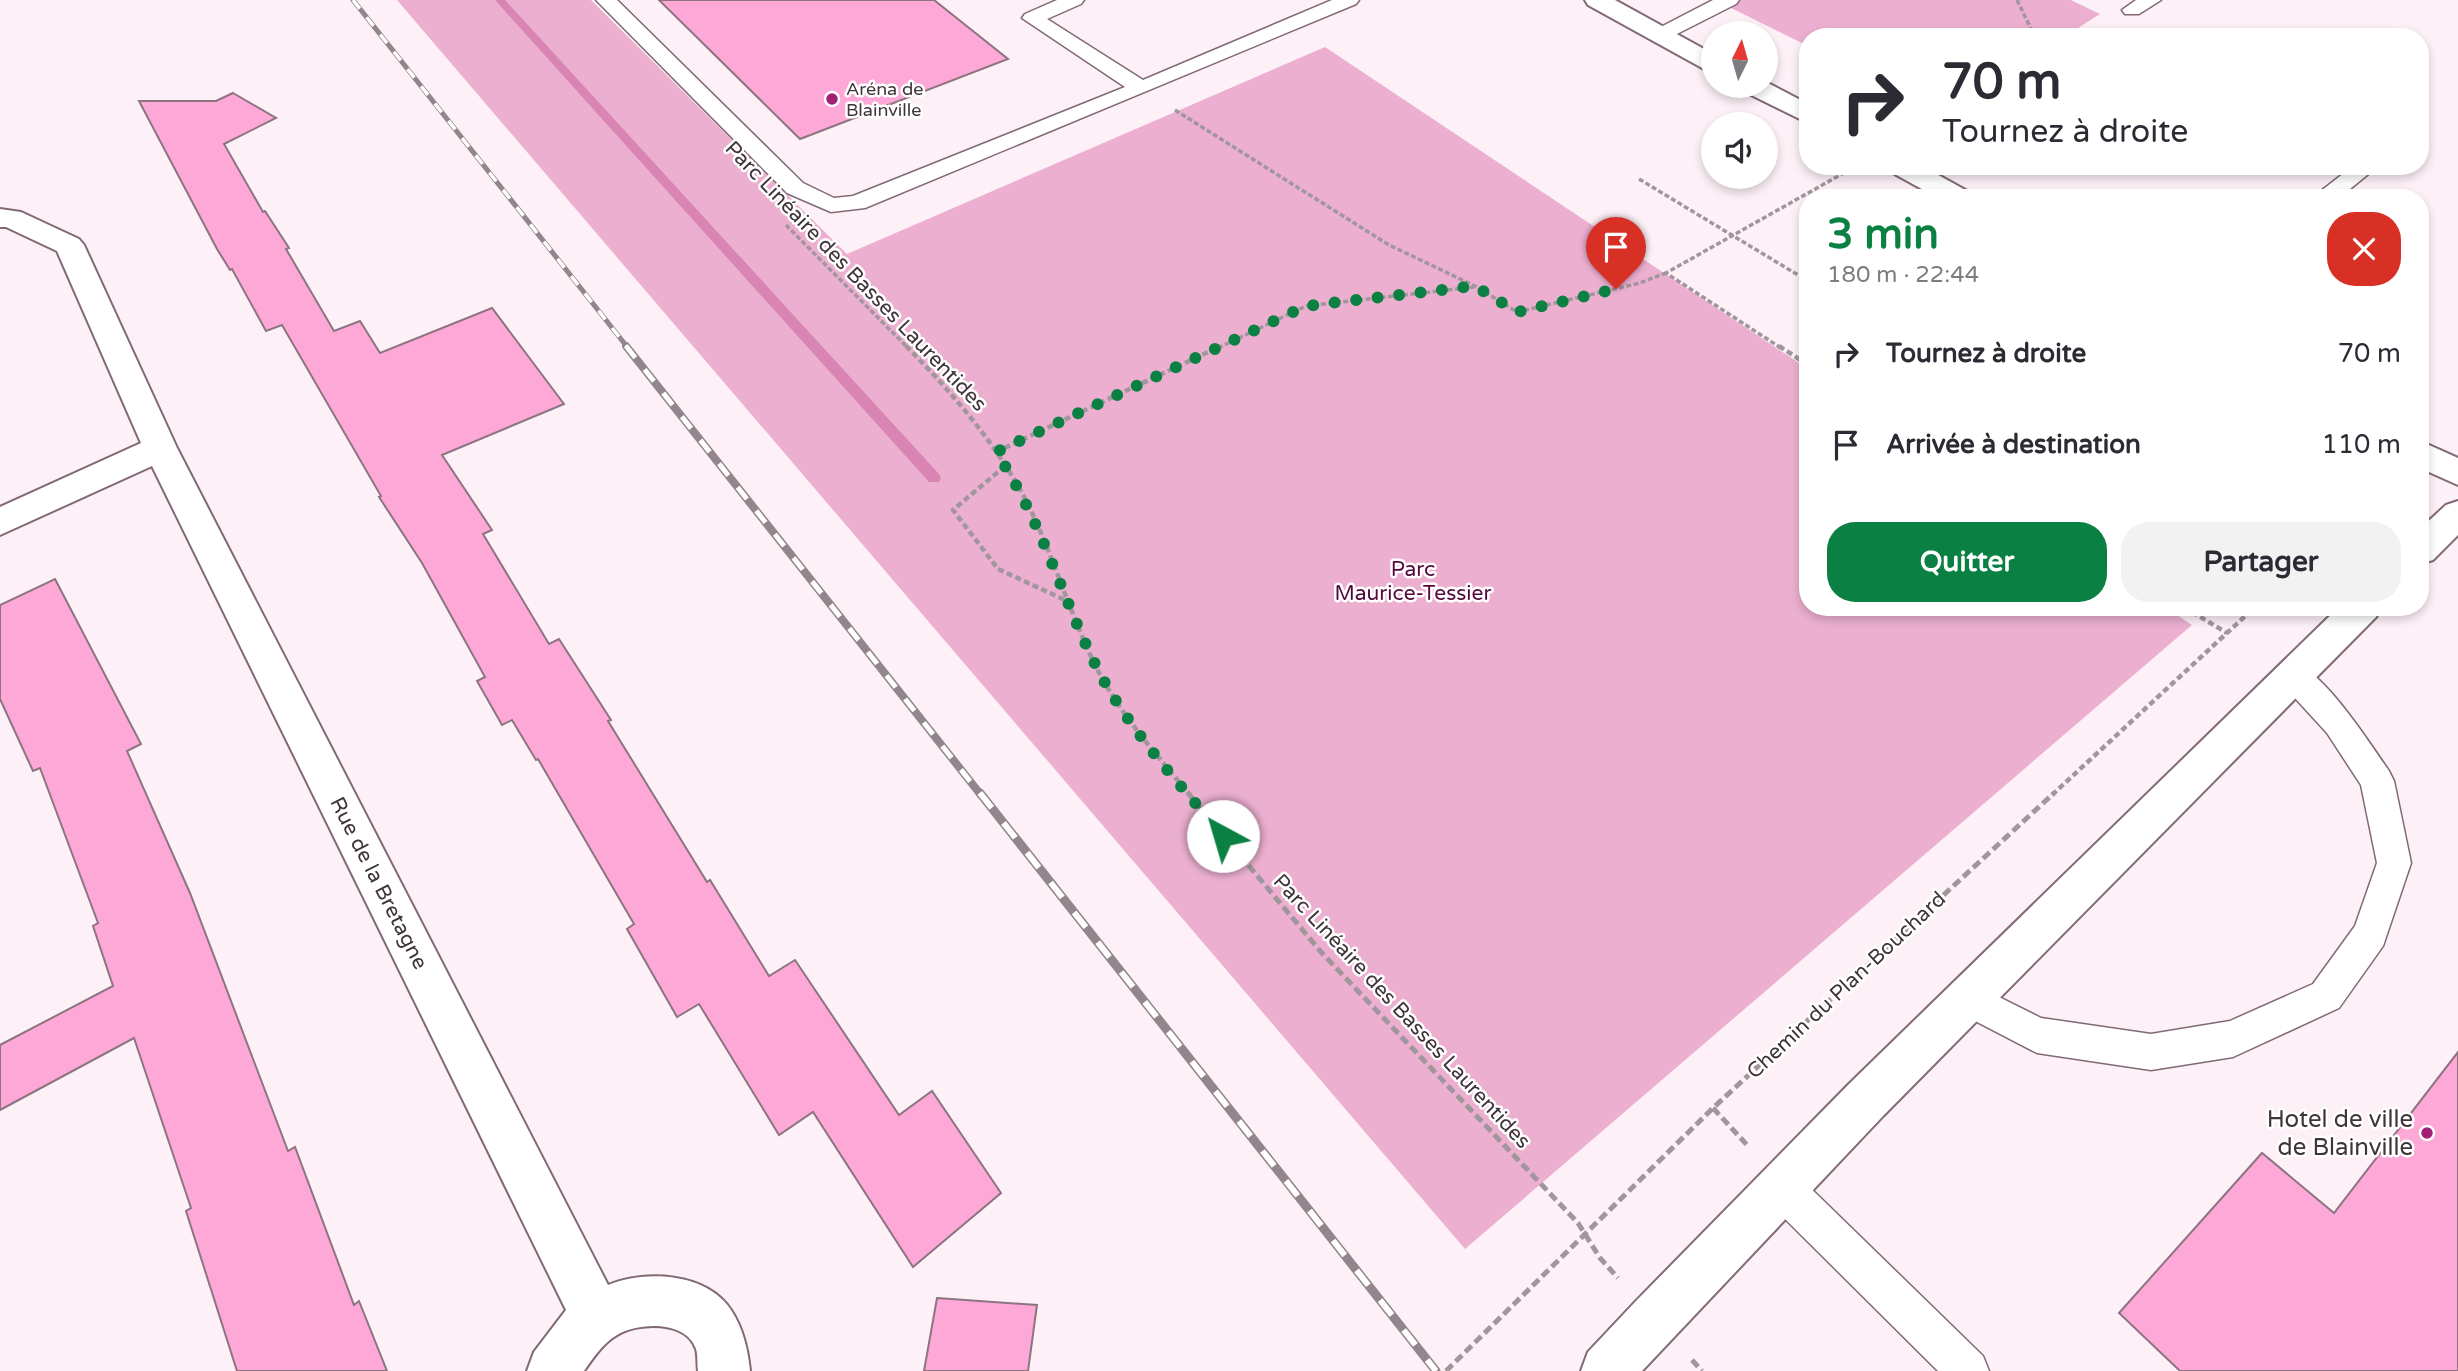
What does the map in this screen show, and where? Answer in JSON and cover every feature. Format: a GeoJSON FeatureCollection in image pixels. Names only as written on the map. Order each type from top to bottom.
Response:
{"type":"FeatureCollection","features":[{"type":"Feature","properties":{"kind":"street"},"geometry":{"type":"LineString","coordinates":[[1597,0],[1701,57]]}},
{"type":"Feature","properties":{"kind":"street"},"geometry":{"type":"LineString","coordinates":[[1776,98],[1799,110]]}},
{"type":"Feature","properties":{"kind":"street"},"geometry":{"type":"LineString","coordinates":[[1917,175],[1943,189]]}},
{"type":"Feature","properties":{"kind":"street","name":"Rue de la Bretagne"},"geometry":{"type":"LineString","coordinates":[[0,218],[12,218],[69,245],[160,449],[597,1318]]}},
{"type":"Feature","properties":{"kind":"street"},"geometry":{"type":"LineString","coordinates":[[0,522],[160,449]]}},
{"type":"Feature","properties":{"kind":"street"},"geometry":{"type":"LineString","coordinates":[[2429,458],[2458,473]]}},
{"type":"Feature","properties":{"kind":"street"},"geometry":{"type":"LineString","coordinates":[[2429,542],[2458,514]]}},
{"type":"Feature","properties":{"kind":"street"},"geometry":{"type":"LineString","coordinates":[[1607,1371],[1782,1188],[2354,616]]}},
{"type":"Feature","properties":{"kind":"street"},"geometry":{"type":"LineString","coordinates":[[553,1371],[572,1342],[597,1318],[625,1304],[653,1298],[680,1302],[701,1315],[717,1335],[724,1371]]}},
{"type":"Feature","properties":{"kind":"lane"},"geometry":{"type":"LineString","coordinates":[[606,0],[795,188],[831,205],[857,203],[1349,0]]}},
{"type":"Feature","properties":{"kind":"lane"},"geometry":{"type":"LineString","coordinates":[[1074,0],[1032,18],[1141,88]]}},
{"type":"Feature","properties":{"kind":"lane"},"geometry":{"type":"LineString","coordinates":[[1660,35],[1729,0]]}},
{"type":"Feature","properties":{"kind":"lane"},"geometry":{"type":"LineString","coordinates":[[2132,10],[2151,0]]}},
{"type":"Feature","properties":{"kind":"lane"},"geometry":{"type":"LineString","coordinates":[[2336,189],[2355,175]]}},
{"type":"Feature","properties":{"kind":"lane"},"geometry":{"type":"LineString","coordinates":[[1969,999],[2037,1035],[2151,1052],[2232,1039],[2326,996],[2370,934],[2393,863],[2376,781],[2338,724],[2293,676]]}},
{"type":"Feature","properties":{"kind":"lane"},"geometry":{"type":"LineString","coordinates":[[1782,1188],[1968,1371]]}},
{"type":"Feature","properties":{"kind":"path"},"geometry":{"type":"LineString","coordinates":[[2017,0],[2031,28]]}},
{"type":"Feature","properties":{"kind":"path"},"geometry":{"type":"LineString","coordinates":[[1141,88],[1389,245],[1475,286],[1517,312],[1640,283],[1666,273],[1799,199]]}},
{"type":"Feature","properties":{"kind":"path"},"geometry":{"type":"LineString","coordinates":[[1816,189],[1840,175]]}},
{"type":"Feature","properties":{"kind":"path"},"geometry":{"type":"LineString","coordinates":[[1639,179],[1799,276]]}},
{"type":"Feature","properties":{"kind":"path","name":"Parc Linéaire des Basses Laurentides"},"geometry":{"type":"LineString","coordinates":[[778,217],[931,371],[996,452],[1021,492],[1097,668],[1136,731],[1329,962],[1578,1223],[1601,1258]]}},
{"type":"Feature","properties":{"kind":"path"},"geometry":{"type":"LineString","coordinates":[[1666,273],[1799,359]]}},
{"type":"Feature","properties":{"kind":"path"},"geometry":{"type":"LineString","coordinates":[[996,452],[1306,306],[1475,286]]}},
{"type":"Feature","properties":{"kind":"path"},"geometry":{"type":"LineString","coordinates":[[1005,466],[953,510],[998,569],[1068,601]]}},
{"type":"Feature","properties":{"kind":"path"},"geometry":{"type":"LineString","coordinates":[[2199,616],[2227,633]]}},
{"type":"Feature","properties":{"kind":"path","name":"Chemin du Plan-Bouchard"},"geometry":{"type":"LineString","coordinates":[[1446,1371],[1713,1108],[2245,616]]}},
{"type":"Feature","properties":{"kind":"green space","name":"Parc Maurice-Tessier"},"geometry":{"type":"Polygon","coordinates":[[[397,0],[591,0],[847,254],[1325,47],[1799,363],[1799,616],[2178,616],[2192,625],[1465,1249],[397,0]]]}},
{"type":"Feature","properties":{"kind":"green space"},"geometry":{"type":"Polygon","coordinates":[[[1715,0],[2071,0],[2100,14],[2078,28],[1799,28],[1799,42],[1778,31],[1778,21],[1757,21],[1715,0]]]}},
{"type":"Feature","properties":{"kind":"building","name":"Aréna de Blainville"},"geometry":{"type":"Polygon","coordinates":[[[659,0],[934,0],[1008,59],[800,139],[659,0]]]}},
{"type":"Feature","properties":{"kind":"building"},"geometry":{"type":"Polygon","coordinates":[[[233,93],[276,118],[224,144],[263,212],[265,211],[289,248],[286,249],[334,331],[360,321],[380,353],[492,308],[564,404],[442,455],[492,530],[483,534],[549,644],[559,639],[611,720],[608,721],[707,882],[710,880],[769,976],[795,960],[899,1115],[932,1091],[1001,1193],[913,1267],[813,1112],[779,1135],[699,1004],[677,1017],[627,929],[634,924],[538,759],[536,760],[512,720],[502,725],[477,681],[485,677],[422,563],[379,497],[381,496],[282,325],[266,331],[232,269],[230,270],[217,249],[139,101],[216,101],[233,93]]]}},
{"type":"Feature","properties":{"kind":"building"},"geometry":{"type":"Polygon","coordinates":[[[55,579],[141,744],[127,751],[190,893],[288,1151],[295,1147],[354,1305],[359,1301],[387,1371],[237,1371],[186,1211],[191,1208],[134,1038],[0,1110],[0,1045],[113,986],[93,926],[98,923],[40,768],[33,771],[0,699],[0,605],[55,579]]]}},
{"type":"Feature","properties":{"kind":"building"},"geometry":{"type":"Polygon","coordinates":[[[2458,1052],[2458,1371],[2180,1371],[2119,1313],[2262,1153],[2334,1213],[2458,1052]]]}},
{"type":"Feature","properties":{"kind":"building"},"geometry":{"type":"Polygon","coordinates":[[[937,1298],[1037,1305],[1028,1371],[924,1371],[937,1298]]]}},
{"type":"Feature","properties":{"kind":"waterway"},"geometry":{"type":"LineString","coordinates":[[500,0],[934,478]]}},
{"type":"Feature","properties":{"kind":"railway"},"geometry":{"type":"LineString","coordinates":[[353,0],[628,348]]}},
{"type":"Feature","properties":{"kind":"railway"},"geometry":{"type":"LineString","coordinates":[[626,346],[981,795]]}},
{"type":"Feature","properties":{"kind":"railway"},"geometry":{"type":"LineString","coordinates":[[980,793],[1436,1371]]}},
{"type":"Feature","properties":{"kind":"place","name":"Aréna de Blainville"},"geometry":{"type":"Point","coordinates":[832,99]}},
{"type":"Feature","properties":{"kind":"place","name":"Hotel de ville de Blainville"},"geometry":{"type":"Point","coordinates":[2427,1133]}},
{"type":"Feature","properties":{"kind":"route"},"geometry":{"type":"LineString","coordinates":[[1223,836],[1136,731],[1108,688],[1079,629],[1021,492],[996,452],[1306,306],[1475,286],[1517,312],[1616,289]]}}]}
